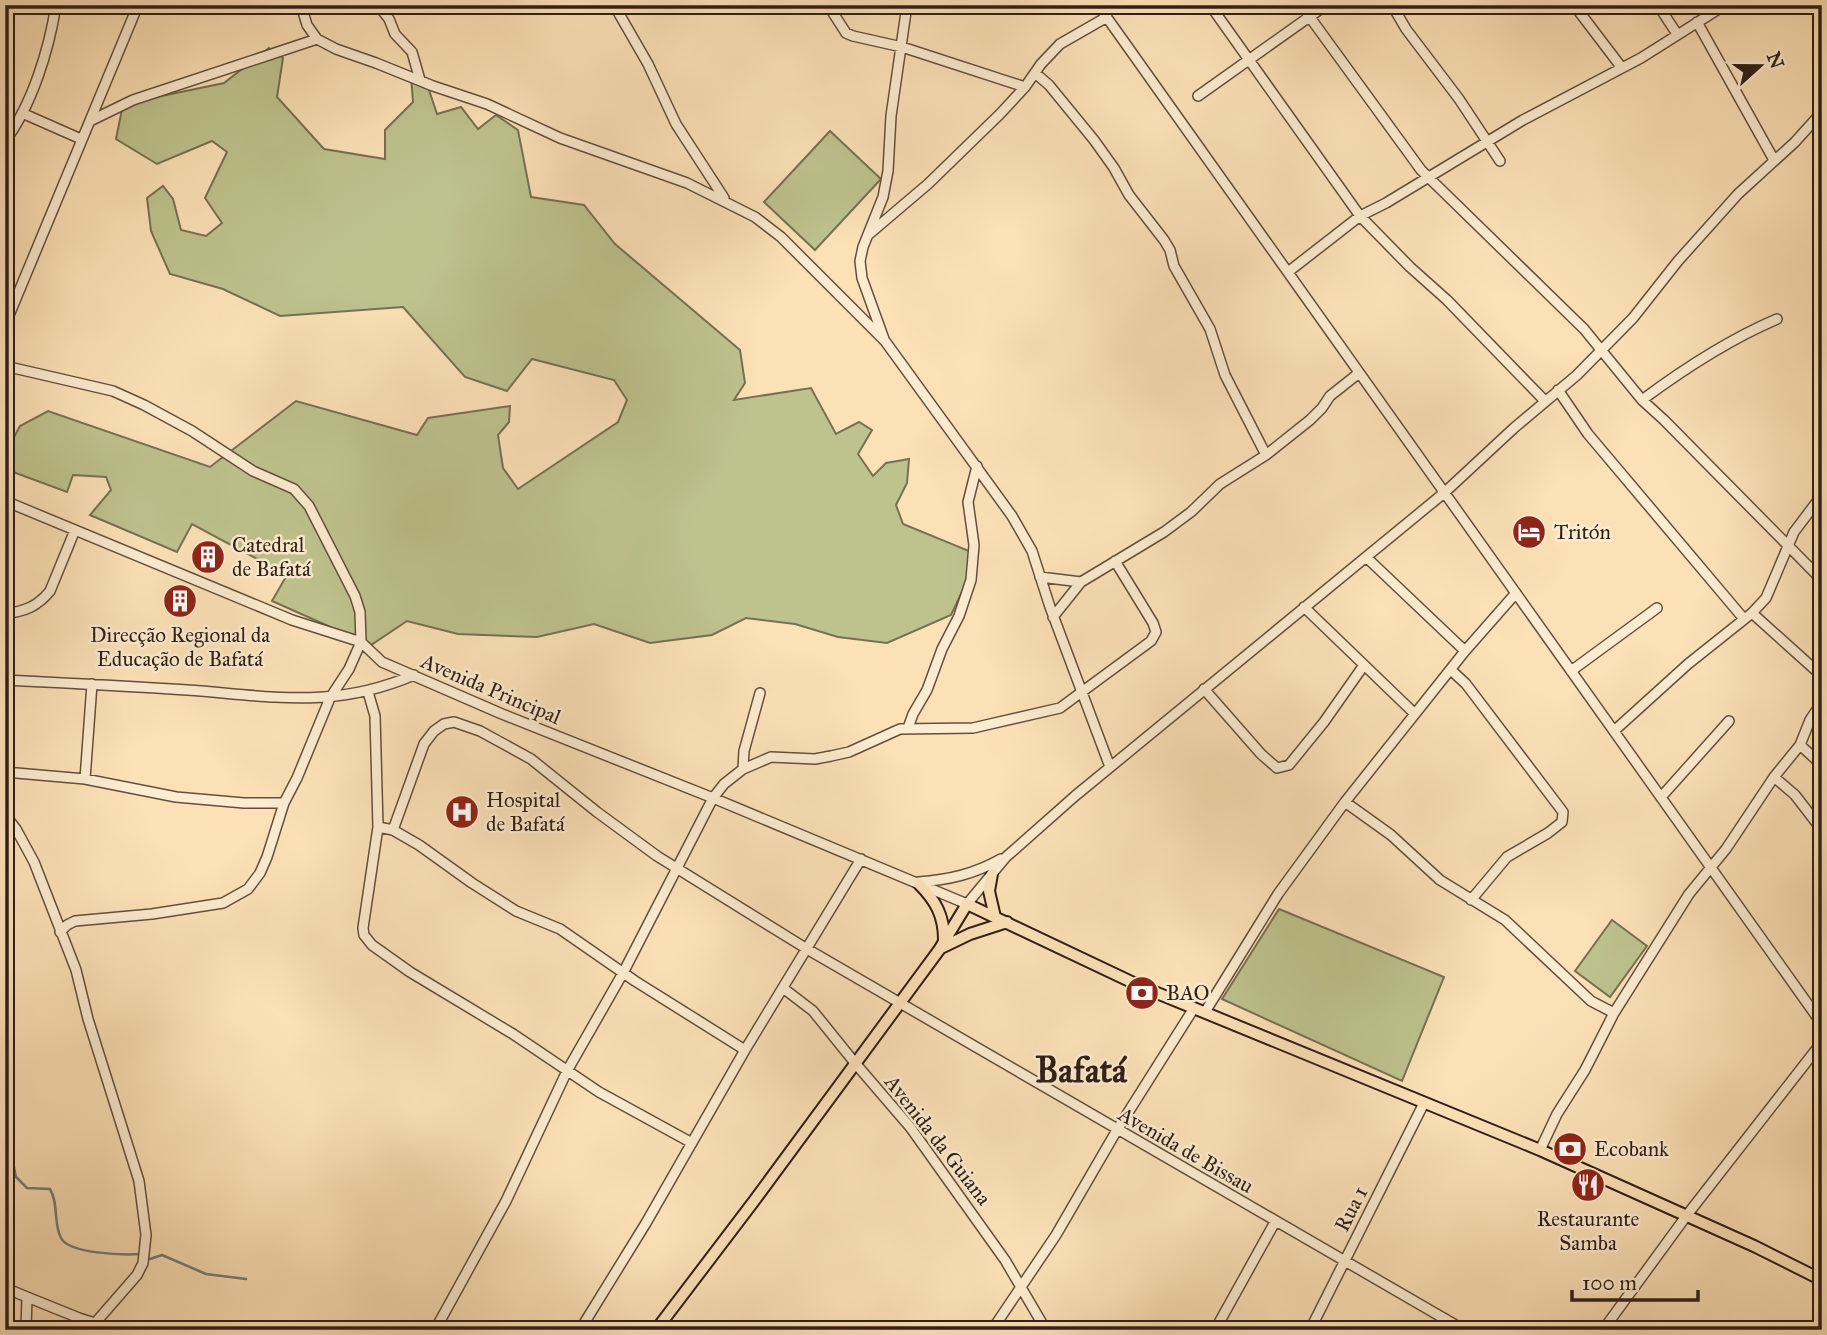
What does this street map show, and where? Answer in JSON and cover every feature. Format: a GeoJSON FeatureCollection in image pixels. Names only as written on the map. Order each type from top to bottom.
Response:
{"type":"FeatureCollection","features":[{"type":"Feature","properties":{"kind":"main road"},"geometry":{"type":"LineString","coordinates":[[992,874],[989,891],[995,917]]}},
{"type":"Feature","properties":{"kind":"main road"},"geometry":{"type":"LineString","coordinates":[[917,883],[929,893],[941,913],[944,926],[941,946]]}},
{"type":"Feature","properties":{"kind":"main road"},"geometry":{"type":"LineString","coordinates":[[656,1330],[941,946],[967,904],[1095,965],[1540,1150],[1754,1246],[1822,1280]]}},
{"type":"Feature","properties":{"kind":"main road"},"geometry":{"type":"LineString","coordinates":[[941,946],[1007,922]]}},
{"type":"Feature","properties":{"kind":"street"},"geometry":{"type":"LineString","coordinates":[[5,141],[22,113],[47,51],[56,5]]}},
{"type":"Feature","properties":{"kind":"street"},"geometry":{"type":"LineString","coordinates":[[5,325],[138,5]]}},
{"type":"Feature","properties":{"kind":"street"},"geometry":{"type":"LineString","coordinates":[[301,5],[307,25],[317,39],[336,49],[487,104],[560,138],[668,175],[755,217],[781,237],[885,341],[1025,537],[1110,767]]}},
{"type":"Feature","properties":{"kind":"street"},"geometry":{"type":"LineString","coordinates":[[378,5],[389,19],[395,34],[412,52],[420,80]]}},
{"type":"Feature","properties":{"kind":"street"},"geometry":{"type":"LineString","coordinates":[[614,5],[648,64],[676,124],[725,201]]}},
{"type":"Feature","properties":{"kind":"street"},"geometry":{"type":"LineString","coordinates":[[828,5],[846,33],[853,36],[902,47],[1026,87]]}},
{"type":"Feature","properties":{"kind":"street"},"geometry":{"type":"LineString","coordinates":[[885,341],[862,278],[860,261],[883,197],[888,170],[891,116],[907,5]]}},
{"type":"Feature","properties":{"kind":"street"},"geometry":{"type":"LineString","coordinates":[[1210,5],[1360,216],[1447,300],[1545,401]]}},
{"type":"Feature","properties":{"kind":"street"},"geometry":{"type":"LineString","coordinates":[[1301,5],[1405,151],[1428,178],[1560,306],[1603,351],[1642,400],[1822,580]]}},
{"type":"Feature","properties":{"kind":"street"},"geometry":{"type":"LineString","coordinates":[[1198,96],[1326,5]]}},
{"type":"Feature","properties":{"kind":"street"},"geometry":{"type":"LineString","coordinates":[[1392,5],[1406,29],[1459,99],[1500,161]]}},
{"type":"Feature","properties":{"kind":"street"},"geometry":{"type":"LineString","coordinates":[[1574,5],[1622,68]]}},
{"type":"Feature","properties":{"kind":"street"},"geometry":{"type":"LineString","coordinates":[[1658,5],[1677,34]]}},
{"type":"Feature","properties":{"kind":"street"},"geometry":{"type":"LineString","coordinates":[[1287,272],[1360,216],[1487,141],[1622,68],[1725,5]]}},
{"type":"Feature","properties":{"kind":"street"},"geometry":{"type":"LineString","coordinates":[[1815,5],[1822,13]]}},
{"type":"Feature","properties":{"kind":"street"},"geometry":{"type":"LineString","coordinates":[[1101,6],[1287,272],[1821,1020]]}},
{"type":"Feature","properties":{"kind":"street"},"geometry":{"type":"LineString","coordinates":[[867,236],[928,184],[1000,114],[1026,87],[1060,44],[1107,17]]}},
{"type":"Feature","properties":{"kind":"street"},"geometry":{"type":"LineString","coordinates":[[1697,22],[1774,160]]}},
{"type":"Feature","properties":{"kind":"street"},"geometry":{"type":"LineString","coordinates":[[90,121],[133,100],[317,39]]}},
{"type":"Feature","properties":{"kind":"street"},"geometry":{"type":"LineString","coordinates":[[1035,73],[1049,85],[1094,140],[1129,195],[1164,240],[1174,266],[1210,330],[1225,375],[1266,455]]}},
{"type":"Feature","properties":{"kind":"street"},"geometry":{"type":"LineString","coordinates":[[967,904],[1006,857],[1110,767],[1444,493],[1545,401],[1577,376],[1603,351],[1709,226],[1822,112]]}},
{"type":"Feature","properties":{"kind":"street"},"geometry":{"type":"LineString","coordinates":[[22,113],[81,139]]}},
{"type":"Feature","properties":{"kind":"street"},"geometry":{"type":"LineString","coordinates":[[1642,400],[1695,361],[1777,319]]}},
{"type":"Feature","properties":{"kind":"street"},"geometry":{"type":"LineString","coordinates":[[5,366],[113,391],[192,431],[253,471],[294,489],[309,506],[360,611],[361,642],[349,669],[330,698],[284,803],[260,873],[248,889],[223,903],[159,913],[81,919],[66,925],[60,932]]}},
{"type":"Feature","properties":{"kind":"street"},"geometry":{"type":"LineString","coordinates":[[1054,617],[1081,582],[1164,532],[1191,512],[1220,484],[1266,455],[1310,420],[1330,396],[1359,373]]}},
{"type":"Feature","properties":{"kind":"street"},"geometry":{"type":"LineString","coordinates":[[1558,390],[1588,434],[1748,616],[1822,676]]}},
{"type":"Feature","properties":{"kind":"street"},"geometry":{"type":"LineString","coordinates":[[908,728],[959,616],[971,580],[974,545],[968,502],[976,466]]}},
{"type":"Feature","properties":{"kind":"street"},"geometry":{"type":"LineString","coordinates":[[1614,731],[1766,598],[1802,519],[1822,495]]}},
{"type":"Feature","properties":{"kind":"street","name":"Avenida Principal"},"geometry":{"type":"LineString","coordinates":[[5,501],[292,620],[361,642],[382,662],[564,740],[713,798],[967,904]]}},
{"type":"Feature","properties":{"kind":"street"},"geometry":{"type":"LineString","coordinates":[[5,614],[35,607],[44,600],[50,592],[75,530]]}},
{"type":"Feature","properties":{"kind":"street"},"geometry":{"type":"LineString","coordinates":[[1366,557],[1465,651]]}},
{"type":"Feature","properties":{"kind":"street"},"geometry":{"type":"LineString","coordinates":[[435,1330],[506,1201],[567,1071],[623,973],[713,798],[724,784],[743,769],[771,757],[815,759],[840,754],[900,729],[951,730],[996,724],[1060,708],[1151,641],[1156,632],[1115,561]]}},
{"type":"Feature","properties":{"kind":"street"},"geometry":{"type":"LineString","coordinates":[[1040,578],[1081,582]]}},
{"type":"Feature","properties":{"kind":"street"},"geometry":{"type":"LineString","coordinates":[[992,1330],[1056,1235],[1117,1130],[1278,894],[1345,802],[1465,651],[1516,593]]}},
{"type":"Feature","properties":{"kind":"street"},"geometry":{"type":"LineString","coordinates":[[1304,607],[1415,714]]}},
{"type":"Feature","properties":{"kind":"street"},"geometry":{"type":"LineString","coordinates":[[1571,671],[1657,608]]}},
{"type":"Feature","properties":{"kind":"street"},"geometry":{"type":"LineString","coordinates":[[1204,689],[1261,754],[1276,768],[1283,768],[1289,765],[1324,722],[1364,665]]}},
{"type":"Feature","properties":{"kind":"street"},"geometry":{"type":"LineString","coordinates":[[1451,670],[1466,684],[1563,812],[1562,822],[1507,857],[1471,900]]}},
{"type":"Feature","properties":{"kind":"street"},"geometry":{"type":"LineString","coordinates":[[5,680],[272,698],[330,698],[368,692],[414,675]]}},
{"type":"Feature","properties":{"kind":"street"},"geometry":{"type":"LineString","coordinates":[[85,779],[92,684]]}},
{"type":"Feature","properties":{"kind":"street"},"geometry":{"type":"LineString","coordinates":[[368,692],[376,725],[378,827],[363,920],[368,940],[410,972],[513,1034],[599,1093],[692,1143]]}},
{"type":"Feature","properties":{"kind":"street"},"geometry":{"type":"LineString","coordinates":[[743,769],[744,751],[761,694]]}},
{"type":"Feature","properties":{"kind":"street"},"geometry":{"type":"LineString","coordinates":[[1540,1150],[1558,1114],[1586,1070],[1614,1013],[1689,894],[1726,849],[1774,776],[1800,745],[1810,720],[1822,702]]}},
{"type":"Feature","properties":{"kind":"street"},"geometry":{"type":"LineString","coordinates":[[1662,796],[1730,721]]}},
{"type":"Feature","properties":{"kind":"street","name":"Avenida de Bissau"},"geometry":{"type":"LineString","coordinates":[[393,830],[425,744],[434,731],[444,724],[454,722],[480,731],[531,759],[597,812],[677,868],[807,949],[1464,1330]]}},
{"type":"Feature","properties":{"kind":"street"},"geometry":{"type":"LineString","coordinates":[[1800,745],[1822,765]]}},
{"type":"Feature","properties":{"kind":"street"},"geometry":{"type":"LineString","coordinates":[[5,772],[85,779],[176,797],[244,803],[284,803]]}},
{"type":"Feature","properties":{"kind":"street"},"geometry":{"type":"LineString","coordinates":[[1774,776],[1795,794],[1822,830]]}},
{"type":"Feature","properties":{"kind":"street"},"geometry":{"type":"LineString","coordinates":[[1345,802],[1391,835],[1440,880],[1505,920],[1591,1001],[1614,1013]]}},
{"type":"Feature","properties":{"kind":"street"},"geometry":{"type":"LineString","coordinates":[[5,815],[34,862],[80,981],[88,1019],[136,1171],[144,1220],[146,1247],[143,1263],[137,1275],[96,1322]]}},
{"type":"Feature","properties":{"kind":"street"},"geometry":{"type":"LineString","coordinates":[[378,827],[393,830],[419,845],[516,911],[560,929],[623,973],[745,1050]]}},
{"type":"Feature","properties":{"kind":"street"},"geometry":{"type":"LineString","coordinates":[[917,883],[962,876],[1006,857]]}},
{"type":"Feature","properties":{"kind":"street"},"geometry":{"type":"LineString","coordinates":[[580,1330],[861,859]]}},
{"type":"Feature","properties":{"kind":"street","name":"Avenida da Guiana"},"geometry":{"type":"LineString","coordinates":[[783,988],[813,1011],[910,1127],[969,1206],[1046,1330]]}},
{"type":"Feature","properties":{"kind":"street"},"geometry":{"type":"LineString","coordinates":[[1603,1330],[1687,1216],[1822,1042]]}},
{"type":"Feature","properties":{"kind":"street","name":"Rua 1"},"geometry":{"type":"LineString","coordinates":[[1310,1330],[1424,1103]]}},
{"type":"Feature","properties":{"kind":"street"},"geometry":{"type":"LineString","coordinates":[[1215,1330],[1275,1222]]}},
{"type":"Feature","properties":{"kind":"street"},"geometry":{"type":"LineString","coordinates":[[5,1288],[79,1318],[117,1330]]}},
{"type":"Feature","properties":{"kind":"street"},"geometry":{"type":"LineString","coordinates":[[26,1330],[27,1297]]}},
{"type":"Feature","properties":{"kind":"green space"},"geometry":{"type":"Polygon","coordinates":[[[269,48],[283,58],[277,97],[324,149],[385,159],[385,130],[413,102],[411,77],[425,78],[437,114],[461,107],[478,129],[496,115],[518,130],[531,197],[584,205],[615,244],[740,350],[745,383],[734,400],[811,388],[836,434],[859,422],[872,430],[858,454],[873,476],[886,463],[909,459],[907,483],[896,505],[903,524],[974,553],[969,577],[951,615],[887,643],[838,637],[795,624],[746,618],[712,635],[650,643],[594,624],[537,637],[458,634],[407,621],[371,645],[272,601],[287,575],[192,524],[177,552],[90,515],[111,490],[106,477],[73,475],[67,492],[5,469],[5,454],[20,426],[48,411],[210,467],[296,401],[417,435],[428,418],[510,406],[509,422],[498,435],[503,468],[518,489],[618,422],[627,400],[614,380],[532,359],[507,391],[465,377],[403,307],[280,316],[223,289],[170,274],[151,231],[147,198],[163,186],[173,199],[181,230],[206,236],[222,223],[205,198],[227,152],[212,141],[157,164],[116,139],[123,104],[224,83],[269,48]]]}},
{"type":"Feature","properties":{"kind":"green space"},"geometry":{"type":"Polygon","coordinates":[[[830,131],[881,179],[815,250],[764,202],[830,131]]]}},
{"type":"Feature","properties":{"kind":"green space"},"geometry":{"type":"Polygon","coordinates":[[[1279,909],[1444,977],[1402,1081],[1222,999],[1279,909]]]}},
{"type":"Feature","properties":{"kind":"green space"},"geometry":{"type":"Polygon","coordinates":[[[1612,920],[1647,946],[1610,997],[1575,971],[1612,920]]]}},
{"type":"Feature","properties":{"kind":"waterway"},"geometry":{"type":"LineString","coordinates":[[5,1125],[16,1177],[27,1188],[50,1189],[57,1226],[66,1243],[98,1252],[140,1254]]}},
{"type":"Feature","properties":{"kind":"waterway"},"geometry":{"type":"LineString","coordinates":[[146,1257],[150,1259],[162,1255],[206,1274],[246,1279]]}},
{"type":"Feature","properties":{"kind":"place","name":"Tritón"},"geometry":{"type":"Point","coordinates":[1529,532]}},
{"type":"Feature","properties":{"kind":"place","name":"Catedral de Bafatá"},"geometry":{"type":"Point","coordinates":[208,557]}},
{"type":"Feature","properties":{"kind":"place","name":"Direcção Regional da Educação de Bafatá"},"geometry":{"type":"Point","coordinates":[180,601]}},
{"type":"Feature","properties":{"kind":"place","name":"Hospital de Bafatá"},"geometry":{"type":"Point","coordinates":[462,812]}},
{"type":"Feature","properties":{"kind":"place","name":"BAO"},"geometry":{"type":"Point","coordinates":[1142,993]}},
{"type":"Feature","properties":{"kind":"place","name":"Ecobank"},"geometry":{"type":"Point","coordinates":[1570,1149]}},
{"type":"Feature","properties":{"kind":"place","name":"Restaurante Samba"},"geometry":{"type":"Point","coordinates":[1588,1185]}},
{"type":"Feature","properties":{"kind":"district","name":"Bafatá"},"geometry":{"type":"Point","coordinates":[1081,1070]}}]}
